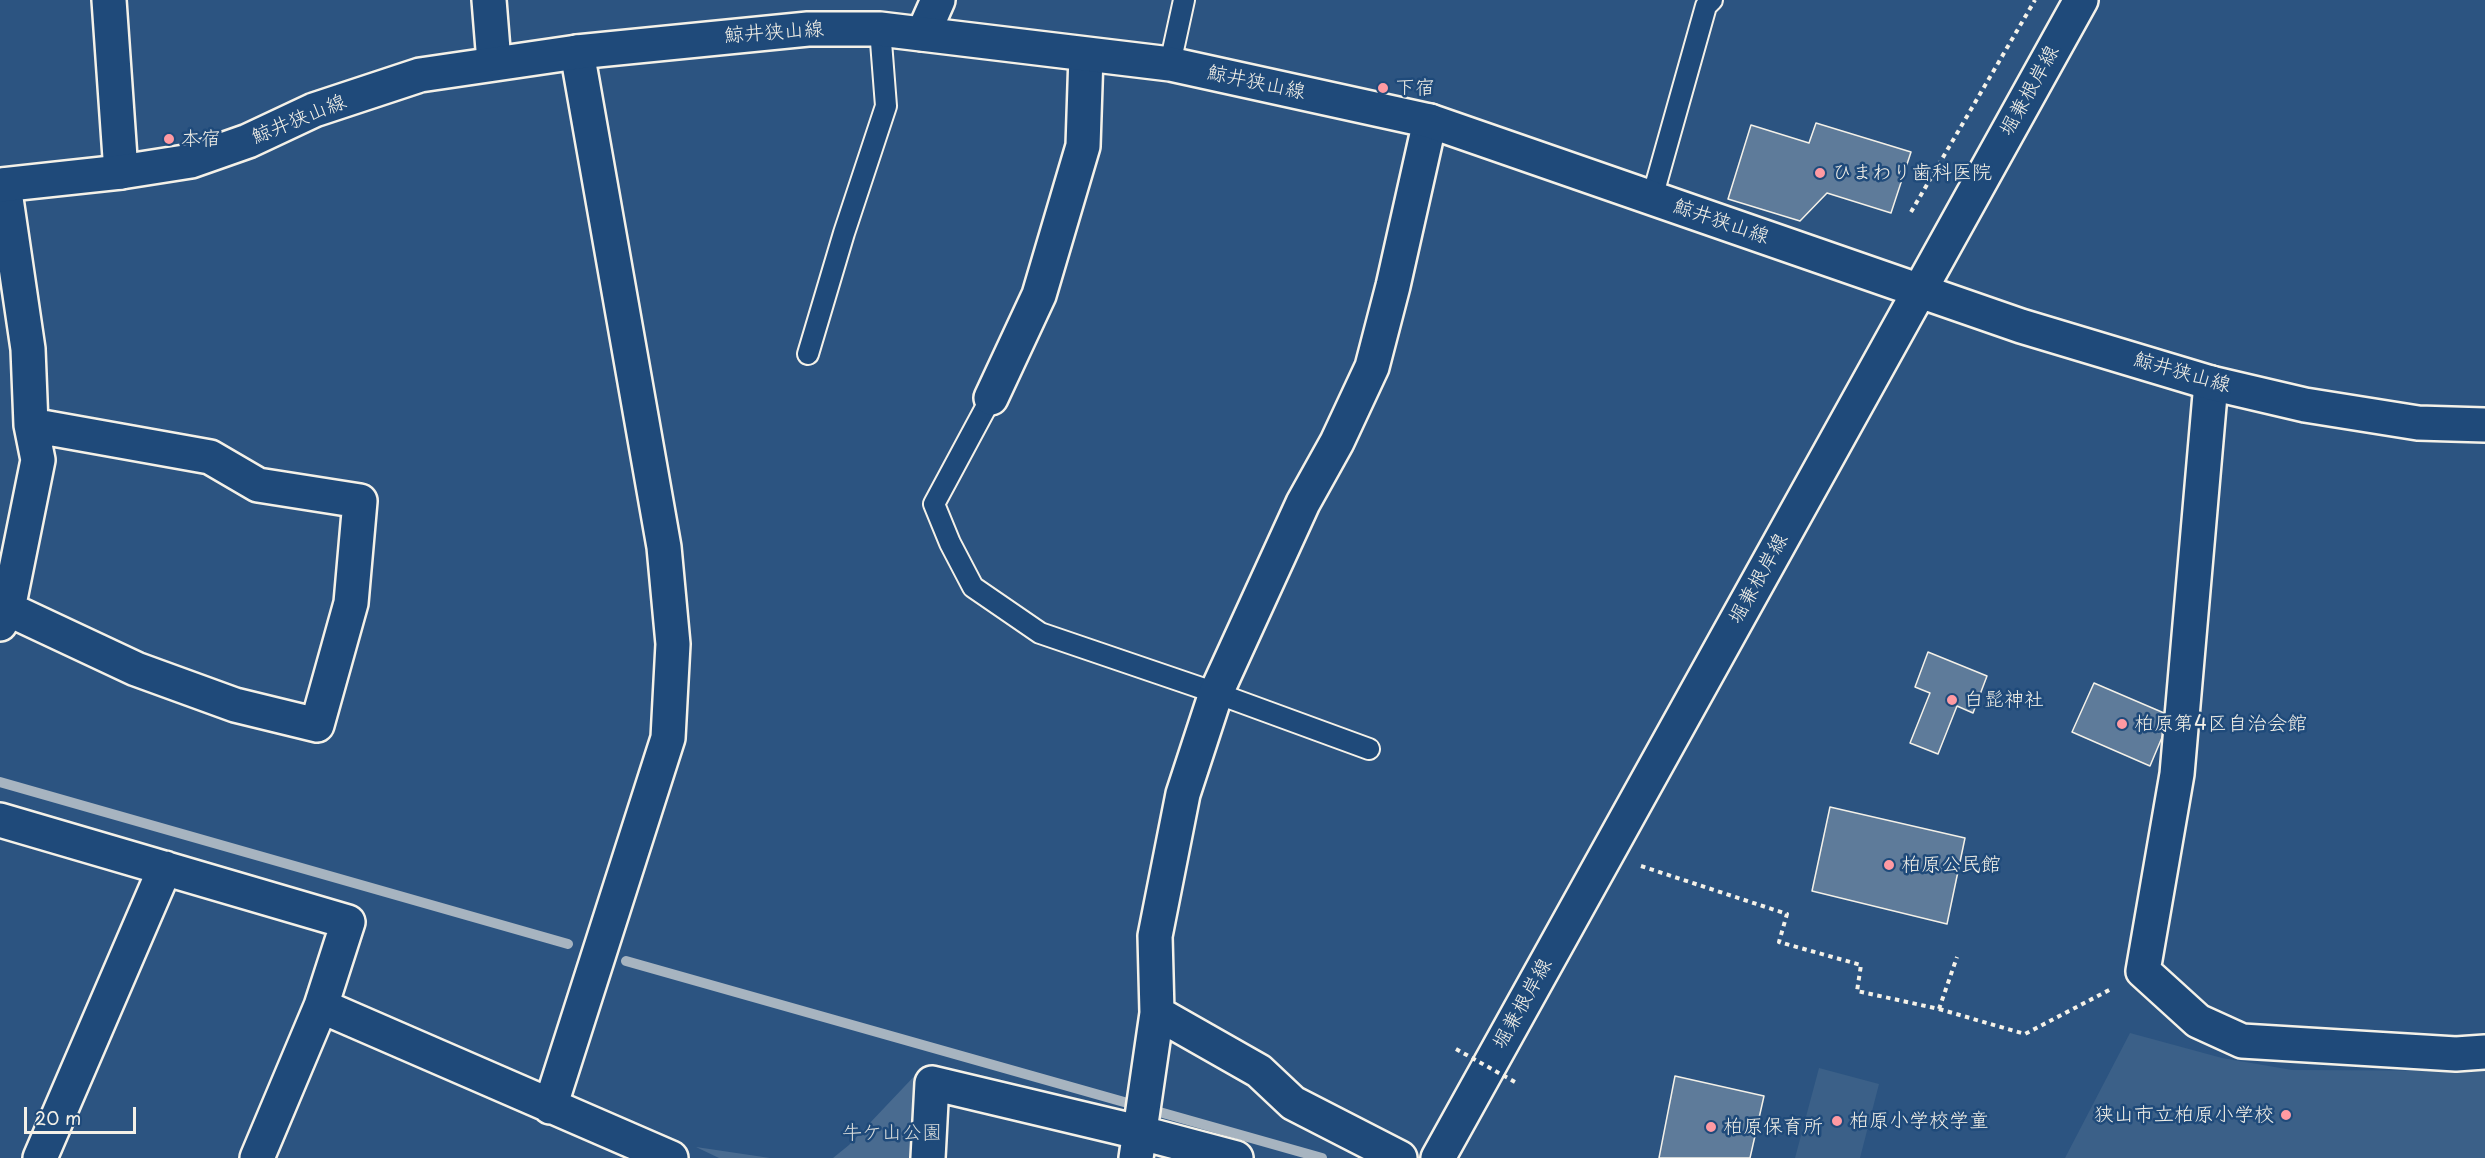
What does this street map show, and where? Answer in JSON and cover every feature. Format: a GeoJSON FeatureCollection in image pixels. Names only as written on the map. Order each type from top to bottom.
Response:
{"type":"FeatureCollection","features":[{"type":"Feature","properties":{"kind":"street"},"geometry":{"type":"LineString","coordinates":[[109,0],[121,172]]}},
{"type":"Feature","properties":{"kind":"street"},"geometry":{"type":"LineString","coordinates":[[489,0],[494,62]]}},
{"type":"Feature","properties":{"kind":"street"},"geometry":{"type":"LineString","coordinates":[[923,34],[938,0]]}},
{"type":"Feature","properties":{"kind":"street","name":"堀兼根岸線"},"geometry":{"type":"LineString","coordinates":[[1438,1158],[2081,0]]}},
{"type":"Feature","properties":{"kind":"street","name":"鯨井狭山線"},"geometry":{"type":"LineString","coordinates":[[2,185],[121,172],[191,161],[248,141],[314,110],[410,79],[494,62],[808,29],[880,30],[923,34],[1170,64],[1430,121],[2021,326],[2211,383],[2305,405],[2418,423],[2485,425]]}},
{"type":"Feature","properties":{"kind":"street"},"geometry":{"type":"LineString","coordinates":[[550,1107],[668,738],[673,644],[664,547],[578,52]]}},
{"type":"Feature","properties":{"kind":"street"},"geometry":{"type":"LineString","coordinates":[[991,398],[1039,294],[1083,146],[1086,55]]}},
{"type":"Feature","properties":{"kind":"street"},"geometry":{"type":"LineString","coordinates":[[1137,1145],[1157,1013],[1155,936],[1183,794],[1216,693],[1303,503],[1337,442],[1372,367],[1393,286],[1430,121]]}},
{"type":"Feature","properties":{"kind":"street"},"geometry":{"type":"LineString","coordinates":[[2,185],[28,349],[31,425],[38,460],[4,616],[136,669],[235,705],[318,725],[351,603],[360,501],[258,485],[210,457],[31,425]]}},
{"type":"Feature","properties":{"kind":"street"},"geometry":{"type":"LineString","coordinates":[[2211,383],[2177,774],[2143,972],[2198,1021],[2242,1041],[2456,1054],[2485,1052]]}},
{"type":"Feature","properties":{"kind":"street"},"geometry":{"type":"LineString","coordinates":[[0,820],[348,922],[321,1006],[257,1158]]}},
{"type":"Feature","properties":{"kind":"street"},"geometry":{"type":"LineString","coordinates":[[40,1158],[165,868]]}},
{"type":"Feature","properties":{"kind":"street"},"geometry":{"type":"LineString","coordinates":[[321,1006],[671,1158]]}},
{"type":"Feature","properties":{"kind":"street"},"geometry":{"type":"LineString","coordinates":[[1157,1013],[1259,1071],[1293,1103],[1400,1158]]}},
{"type":"Feature","properties":{"kind":"street"},"geometry":{"type":"LineString","coordinates":[[928,1158],[932,1083],[1137,1145],[1236,1158]]}},
{"type":"Feature","properties":{"kind":"lane"},"geometry":{"type":"LineString","coordinates":[[1170,64],[1184,0]]}},
{"type":"Feature","properties":{"kind":"lane"},"geometry":{"type":"LineString","coordinates":[[1652,198],[1706,6],[1712,0]]}},
{"type":"Feature","properties":{"kind":"lane"},"geometry":{"type":"LineString","coordinates":[[808,354],[844,232],[886,106],[880,30]]}},
{"type":"Feature","properties":{"kind":"lane"},"geometry":{"type":"LineString","coordinates":[[991,398],[934,504],[950,543],[973,587],[1040,633],[1216,693],[1369,749]]}},
{"type":"Feature","properties":{"kind":"path"},"geometry":{"type":"LineString","coordinates":[[1911,212],[2035,0]]}},
{"type":"Feature","properties":{"kind":"path"},"geometry":{"type":"LineString","coordinates":[[1606,854],[1787,914],[1779,942],[1861,965],[1857,991],[1939,1009],[2025,1034],[2143,972]]}},
{"type":"Feature","properties":{"kind":"path"},"geometry":{"type":"LineString","coordinates":[[1939,1009],[1957,957]]}},
{"type":"Feature","properties":{"kind":"path"},"geometry":{"type":"LineString","coordinates":[[1456,1049],[1515,1082]]}},
{"type":"Feature","properties":{"kind":"shaded area","name":"狭山市立柏原小学校"},"geometry":{"type":"Polygon","coordinates":[[[2130,1033],[2222,1058],[2292,1070],[2485,1071],[2485,1158],[2065,1158],[2130,1033]]]}},
{"type":"Feature","properties":{"kind":"shaded area","name":"柏原小学校学童"},"geometry":{"type":"Polygon","coordinates":[[[1819,1068],[1879,1084],[1860,1158],[1795,1158],[1819,1068]]]}},
{"type":"Feature","properties":{"kind":"green space","name":"牛ケ山公園"},"geometry":{"type":"Polygon","coordinates":[[[922,1068],[914,1158],[833,1158],[849,1145],[922,1068]]]}},
{"type":"Feature","properties":{"kind":"green space"},"geometry":{"type":"Polygon","coordinates":[[[696,1147],[770,1158],[719,1158],[696,1147]]]}},
{"type":"Feature","properties":{"kind":"building","name":"ひまわり歯科医院"},"geometry":{"type":"Polygon","coordinates":[[[1816,123],[1911,152],[1891,213],[1827,193],[1800,221],[1728,199],[1751,125],[1809,143],[1816,123]]]}},
{"type":"Feature","properties":{"kind":"building","name":"白髭神社"},"geometry":{"type":"Polygon","coordinates":[[[1928,652],[1987,676],[1973,713],[1957,706],[1938,754],[1910,743],[1930,693],[1915,687],[1928,652]]]}},
{"type":"Feature","properties":{"kind":"building","name":"柏原第4区自治会館"},"geometry":{"type":"Polygon","coordinates":[[[2094,683],[2171,716],[2150,766],[2072,732],[2094,683]]]}},
{"type":"Feature","properties":{"kind":"building","name":"柏原公民館"},"geometry":{"type":"Polygon","coordinates":[[[1830,807],[1965,838],[1947,924],[1812,891],[1830,807]]]}},
{"type":"Feature","properties":{"kind":"building","name":"柏原保育所"},"geometry":{"type":"Polygon","coordinates":[[[1675,1076],[1764,1096],[1750,1158],[1659,1158],[1675,1076]]]}},
{"type":"Feature","properties":{"kind":"waterway"},"geometry":{"type":"LineString","coordinates":[[0,782],[568,944]]}},
{"type":"Feature","properties":{"kind":"waterway"},"geometry":{"type":"LineString","coordinates":[[626,961],[1322,1158]]}},
{"type":"Feature","properties":{"kind":"place","name":"下宿"},"geometry":{"type":"Point","coordinates":[1383,88]}},
{"type":"Feature","properties":{"kind":"place","name":"本宿"},"geometry":{"type":"Point","coordinates":[169,139]}},
{"type":"Feature","properties":{"kind":"place","name":"ひまわり歯科医院"},"geometry":{"type":"Point","coordinates":[1820,173]}},
{"type":"Feature","properties":{"kind":"place","name":"白髭神社"},"geometry":{"type":"Point","coordinates":[1952,700]}},
{"type":"Feature","properties":{"kind":"place","name":"柏原第4区自治会館"},"geometry":{"type":"Point","coordinates":[2122,724]}},
{"type":"Feature","properties":{"kind":"place","name":"柏原公民館"},"geometry":{"type":"Point","coordinates":[1889,865]}},
{"type":"Feature","properties":{"kind":"place","name":"狭山市立柏原小学校"},"geometry":{"type":"Point","coordinates":[2286,1115]}},
{"type":"Feature","properties":{"kind":"place","name":"柏原小学校学童"},"geometry":{"type":"Point","coordinates":[1837,1121]}},
{"type":"Feature","properties":{"kind":"place","name":"柏原保育所"},"geometry":{"type":"Point","coordinates":[1711,1127]}}]}
